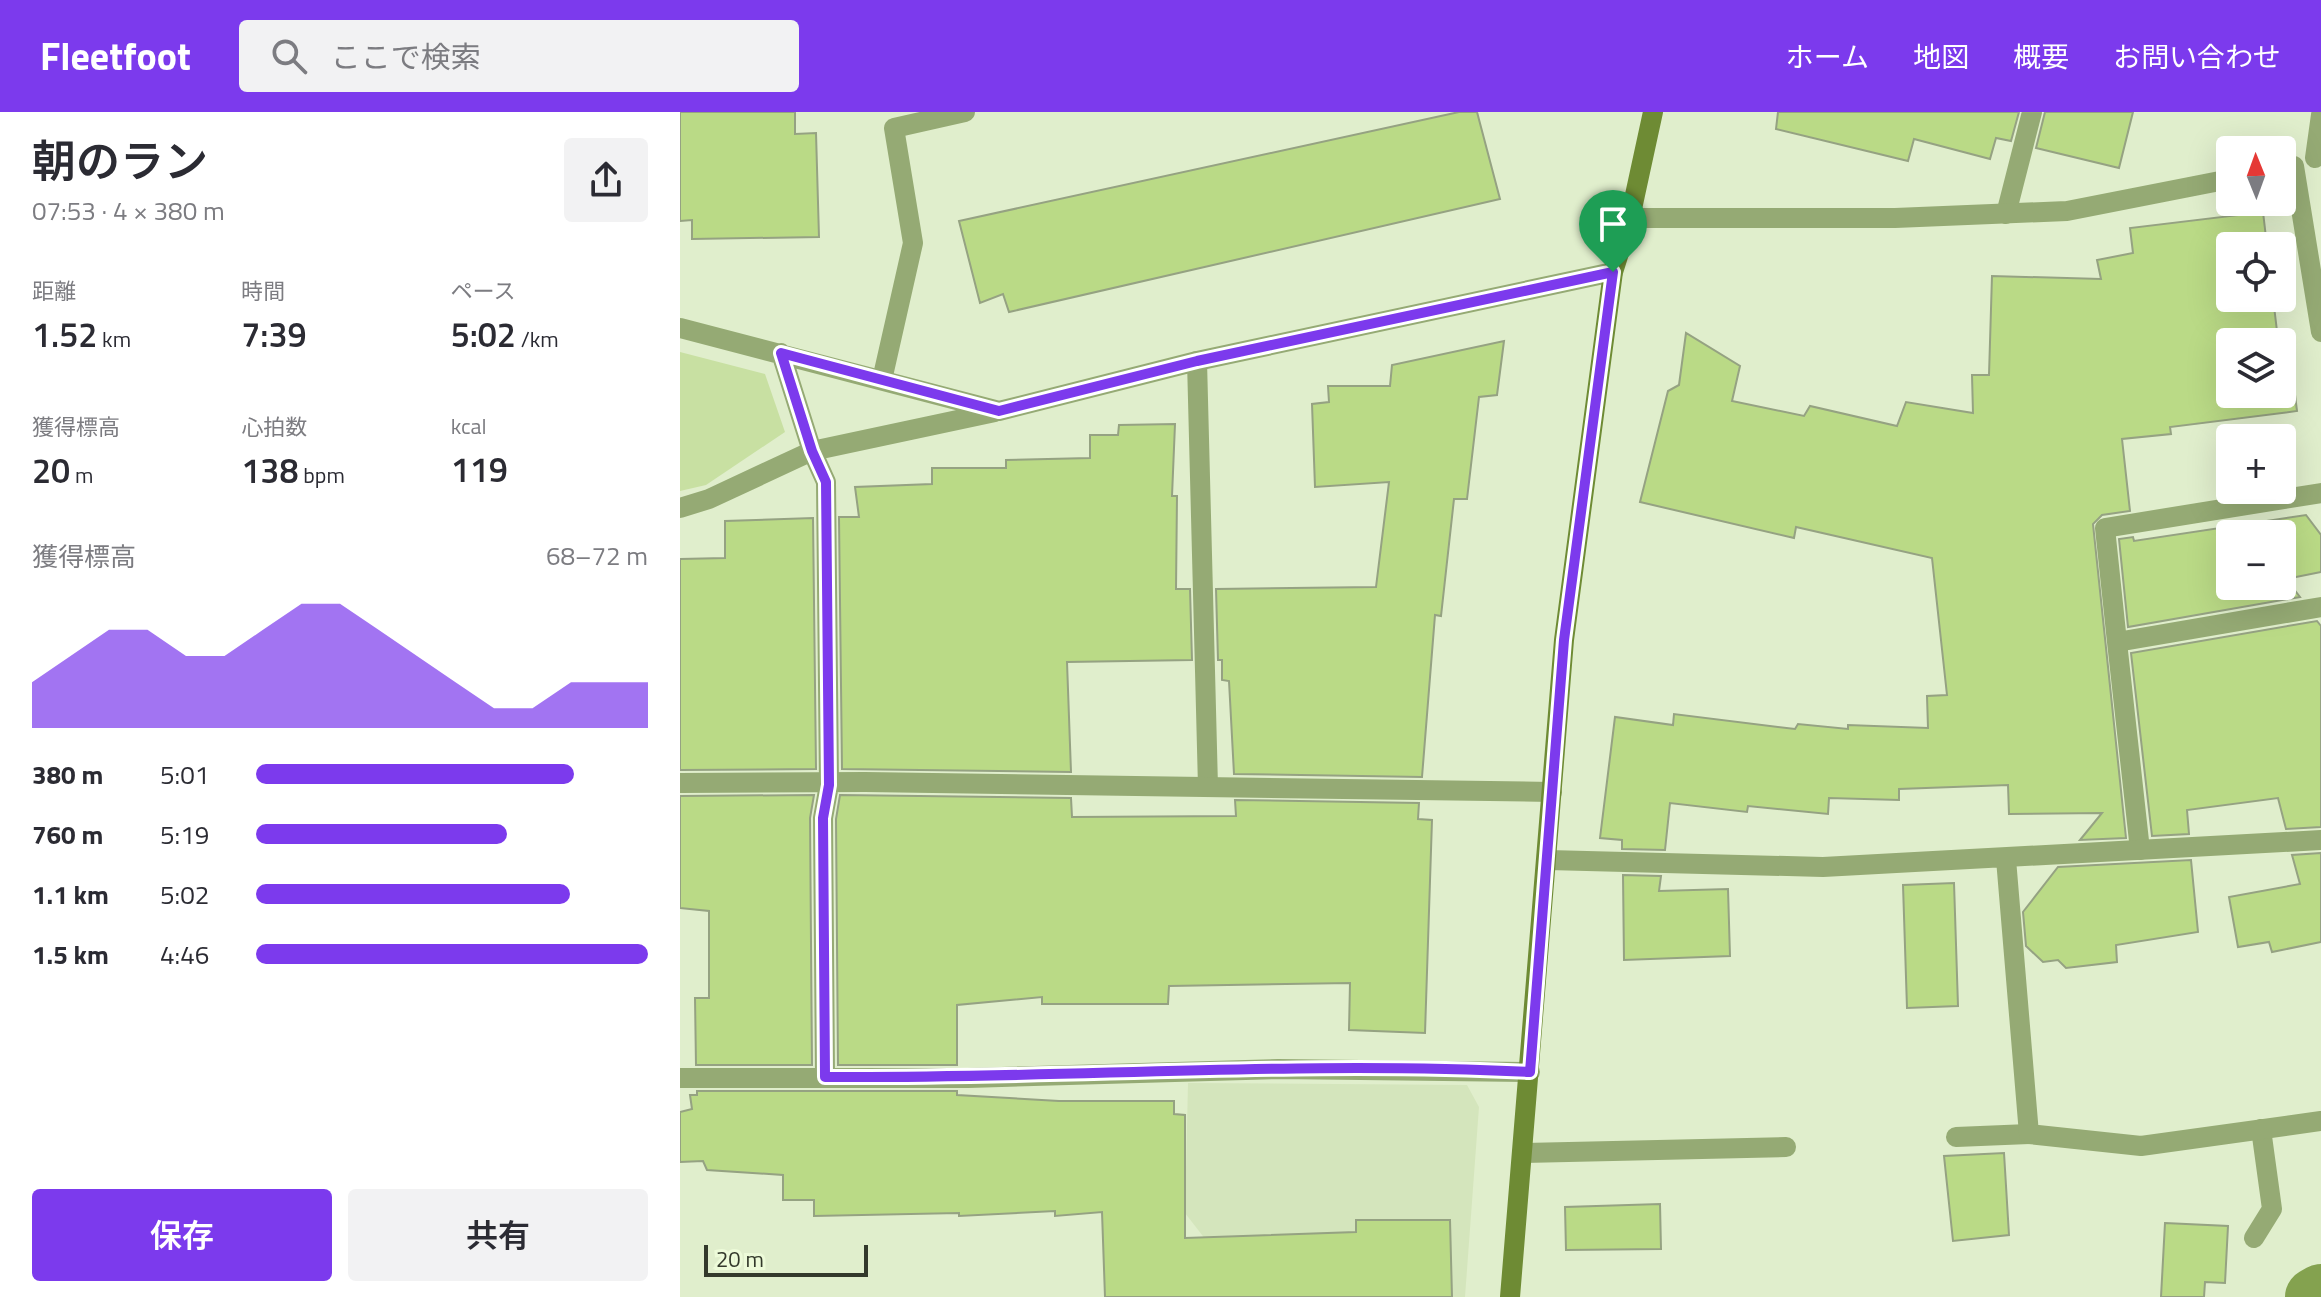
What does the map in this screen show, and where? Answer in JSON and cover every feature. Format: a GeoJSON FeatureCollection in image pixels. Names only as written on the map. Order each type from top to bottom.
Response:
{"type":"FeatureCollection","features":[{"type":"Feature","properties":{"kind":"main road"},"geometry":{"type":"LineString","coordinates":[[1510,1297],[1564,640],[1613,272],[1630,218],[1653,112]]}},
{"type":"Feature","properties":{"kind":"street"},"geometry":{"type":"LineString","coordinates":[[882,380],[913,243],[894,128],[965,112]]}},
{"type":"Feature","properties":{"kind":"street"},"geometry":{"type":"LineString","coordinates":[[2006,214],[2032,112]]}},
{"type":"Feature","properties":{"kind":"street"},"geometry":{"type":"LineString","coordinates":[[2296,165],[2318,158],[2321,115]]}},
{"type":"Feature","properties":{"kind":"street"},"geometry":{"type":"LineString","coordinates":[[1630,218],[1895,218],[2067,211],[2216,182]]}},
{"type":"Feature","properties":{"kind":"street"},"geometry":{"type":"LineString","coordinates":[[2296,207],[2321,332]]}},
{"type":"Feature","properties":{"kind":"street"},"geometry":{"type":"LineString","coordinates":[[680,508],[709,499],[812,451],[999,411],[1197,361],[1613,272]]}},
{"type":"Feature","properties":{"kind":"street"},"geometry":{"type":"LineString","coordinates":[[680,328],[999,411]]}},
{"type":"Feature","properties":{"kind":"street"},"geometry":{"type":"LineString","coordinates":[[781,353],[812,451],[826,482],[829,785],[823,818],[825,1077]]}},
{"type":"Feature","properties":{"kind":"street"},"geometry":{"type":"LineString","coordinates":[[1197,361],[1208,787]]}},
{"type":"Feature","properties":{"kind":"street"},"geometry":{"type":"LineString","coordinates":[[2140,850],[2105,528],[2321,493]]}},
{"type":"Feature","properties":{"kind":"street"},"geometry":{"type":"LineString","coordinates":[[2117,642],[2321,607]]}},
{"type":"Feature","properties":{"kind":"street"},"geometry":{"type":"LineString","coordinates":[[680,783],[829,785],[865,782],[1552,792]]}},
{"type":"Feature","properties":{"kind":"street"},"geometry":{"type":"LineString","coordinates":[[1548,860],[1823,867],[2321,840]]}},
{"type":"Feature","properties":{"kind":"street"},"geometry":{"type":"LineString","coordinates":[[2006,859],[2029,1134]]}},
{"type":"Feature","properties":{"kind":"street"},"geometry":{"type":"LineString","coordinates":[[680,1078],[968,1078],[1278,1069],[1530,1072]]}},
{"type":"Feature","properties":{"kind":"street"},"geometry":{"type":"LineString","coordinates":[[1956,1137],[2029,1134],[2141,1146],[2321,1121]]}},
{"type":"Feature","properties":{"kind":"street"},"geometry":{"type":"LineString","coordinates":[[2254,1238],[2272,1209],[2261,1129]]}},
{"type":"Feature","properties":{"kind":"street"},"geometry":{"type":"LineString","coordinates":[[1522,1153],[1786,1147]]}},
{"type":"Feature","properties":{"kind":"shaded area"},"geometry":{"type":"Polygon","coordinates":[[[680,352],[765,374],[785,432],[706,485],[680,491],[680,352]]]}},
{"type":"Feature","properties":{"kind":"shaded area"},"geometry":{"type":"Polygon","coordinates":[[[1188,1083],[1467,1085],[1479,1107],[1465,1297],[1250,1297],[1185,1213],[1188,1083]]]}},
{"type":"Feature","properties":{"kind":"building"},"geometry":{"type":"Polygon","coordinates":[[[680,112],[795,112],[795,134],[816,133],[819,237],[692,239],[692,220],[680,221],[680,112]]]}},
{"type":"Feature","properties":{"kind":"building"},"geometry":{"type":"Polygon","coordinates":[[[1459,112],[1477,112],[1500,199],[1009,312],[1003,294],[980,303],[959,221],[1459,112]]]}},
{"type":"Feature","properties":{"kind":"building"},"geometry":{"type":"Polygon","coordinates":[[[1778,112],[2019,112],[2011,141],[1996,138],[1990,159],[1914,139],[1908,161],[1776,129],[1778,112]]]}},
{"type":"Feature","properties":{"kind":"building"},"geometry":{"type":"Polygon","coordinates":[[[2045,112],[2133,112],[2119,168],[2036,148],[2045,112]]]}},
{"type":"Feature","properties":{"kind":"building"},"geometry":{"type":"Polygon","coordinates":[[[2230,216],[2263,216],[2265,232],[2216,232],[2216,312],[2275,312],[2277,328],[2216,328],[2216,408],[2296,408],[2296,403],[2297,411],[2170,427],[2171,434],[2122,439],[2130,511],[2102,515],[2093,524],[2126,838],[2080,840],[2102,813],[2009,814],[2008,785],[1899,789],[1899,800],[1829,798],[1828,814],[1748,806],[1747,812],[1670,803],[1665,850],[1622,849],[1622,840],[1600,838],[1615,717],[1673,725],[1674,714],[1795,729],[1798,724],[1848,729],[1848,725],[1928,728],[1927,696],[1947,695],[1932,558],[1796,527],[1794,538],[1640,502],[1668,391],[1679,385],[1686,333],[1740,366],[1732,401],[1804,416],[1810,406],[1897,426],[1906,402],[1973,413],[1972,375],[1989,375],[1992,276],[2101,279],[2097,260],[2133,253],[2130,228],[2230,216]]]}},
{"type":"Feature","properties":{"kind":"building"},"geometry":{"type":"Polygon","coordinates":[[[1504,341],[1497,395],[1479,397],[1467,499],[1454,499],[1441,616],[1435,615],[1422,777],[1234,774],[1229,681],[1222,680],[1222,660],[1218,660],[1216,589],[1376,587],[1389,482],[1315,487],[1312,404],[1329,402],[1328,386],[1390,386],[1392,365],[1504,341]]]}},
{"type":"Feature","properties":{"kind":"building"},"geometry":{"type":"Polygon","coordinates":[[[1175,424],[1172,496],[1177,496],[1176,589],[1190,589],[1192,660],[1067,662],[1071,772],[842,769],[839,517],[859,517],[855,487],[932,484],[932,468],[1006,468],[1006,460],[1090,458],[1090,435],[1118,435],[1119,425],[1175,424]]]}},
{"type":"Feature","properties":{"kind":"building"},"geometry":{"type":"Polygon","coordinates":[[[2306,515],[2321,535],[2321,572],[2296,577],[2296,520],[2273,520],[2306,515]]]}},
{"type":"Feature","properties":{"kind":"building"},"geometry":{"type":"Polygon","coordinates":[[[813,518],[816,769],[680,770],[680,559],[725,558],[725,521],[813,518]]]}},
{"type":"Feature","properties":{"kind":"building"},"geometry":{"type":"Polygon","coordinates":[[[2216,529],[2216,600],[2283,600],[2128,627],[2119,539],[2133,537],[2134,541],[2216,529]]]}},
{"type":"Feature","properties":{"kind":"building"},"geometry":{"type":"Polygon","coordinates":[[[2317,621],[2321,626],[2321,827],[2286,829],[2278,798],[2187,810],[2189,834],[2152,836],[2131,653],[2317,621]]]}},
{"type":"Feature","properties":{"kind":"building"},"geometry":{"type":"Polygon","coordinates":[[[814,795],[810,818],[812,1065],[696,1065],[695,998],[709,998],[709,911],[680,908],[680,796],[814,795]]]}},
{"type":"Feature","properties":{"kind":"building"},"geometry":{"type":"Polygon","coordinates":[[[840,795],[1071,798],[1072,817],[1236,816],[1235,800],[1419,803],[1418,819],[1432,820],[1425,1033],[1349,1030],[1350,983],[1169,986],[1168,1004],[1042,1004],[1042,997],[957,1005],[957,1065],[838,1065],[836,819],[840,795]]]}},
{"type":"Feature","properties":{"kind":"building"},"geometry":{"type":"Polygon","coordinates":[[[2321,853],[2321,942],[2272,952],[2269,942],[2238,947],[2229,897],[2300,884],[2292,855],[2321,853]]]}},
{"type":"Feature","properties":{"kind":"building"},"geometry":{"type":"Polygon","coordinates":[[[2191,860],[2198,932],[2116,945],[2117,962],[2066,968],[2058,960],[2043,962],[2026,946],[2023,912],[2058,867],[2191,860]]]}},
{"type":"Feature","properties":{"kind":"building"},"geometry":{"type":"Polygon","coordinates":[[[1623,875],[1661,876],[1659,891],[1728,889],[1730,956],[1624,960],[1623,875]]]}},
{"type":"Feature","properties":{"kind":"building"},"geometry":{"type":"Polygon","coordinates":[[[1954,883],[1958,1006],[1907,1008],[1903,885],[1954,883]]]}},
{"type":"Feature","properties":{"kind":"building"},"geometry":{"type":"Polygon","coordinates":[[[697,1091],[957,1091],[957,1095],[1059,1101],[1174,1101],[1174,1114],[1185,1115],[1185,1238],[1356,1232],[1356,1220],[1450,1220],[1452,1297],[1105,1297],[1102,1212],[1055,1216],[1055,1211],[959,1216],[959,1213],[814,1216],[814,1200],[783,1200],[783,1175],[707,1170],[703,1161],[680,1162],[680,1112],[692,1109],[690,1095],[697,1095],[697,1091]]]}},
{"type":"Feature","properties":{"kind":"building"},"geometry":{"type":"Polygon","coordinates":[[[2004,1153],[2009,1235],[1953,1241],[1944,1156],[2004,1153]]]}},
{"type":"Feature","properties":{"kind":"building"},"geometry":{"type":"Polygon","coordinates":[[[1660,1204],[1661,1249],[1566,1250],[1565,1207],[1660,1204]]]}},
{"type":"Feature","properties":{"kind":"building"},"geometry":{"type":"Polygon","coordinates":[[[2165,1223],[2228,1226],[2225,1283],[2205,1282],[2204,1297],[2161,1297],[2165,1223]]]}},
{"type":"Feature","properties":{"kind":"waterway"},"geometry":{"type":"LineString","coordinates":[[2314,1297],[2321,1293]]}},
{"type":"Feature","properties":{"kind":"route"},"geometry":{"type":"LineString","coordinates":[[1613,272],[1564,640],[1530,1072],[1278,1069],[968,1078],[825,1077],[823,818],[829,785],[826,482],[812,451],[781,353],[999,411],[1197,361],[1613,272]]}}]}
